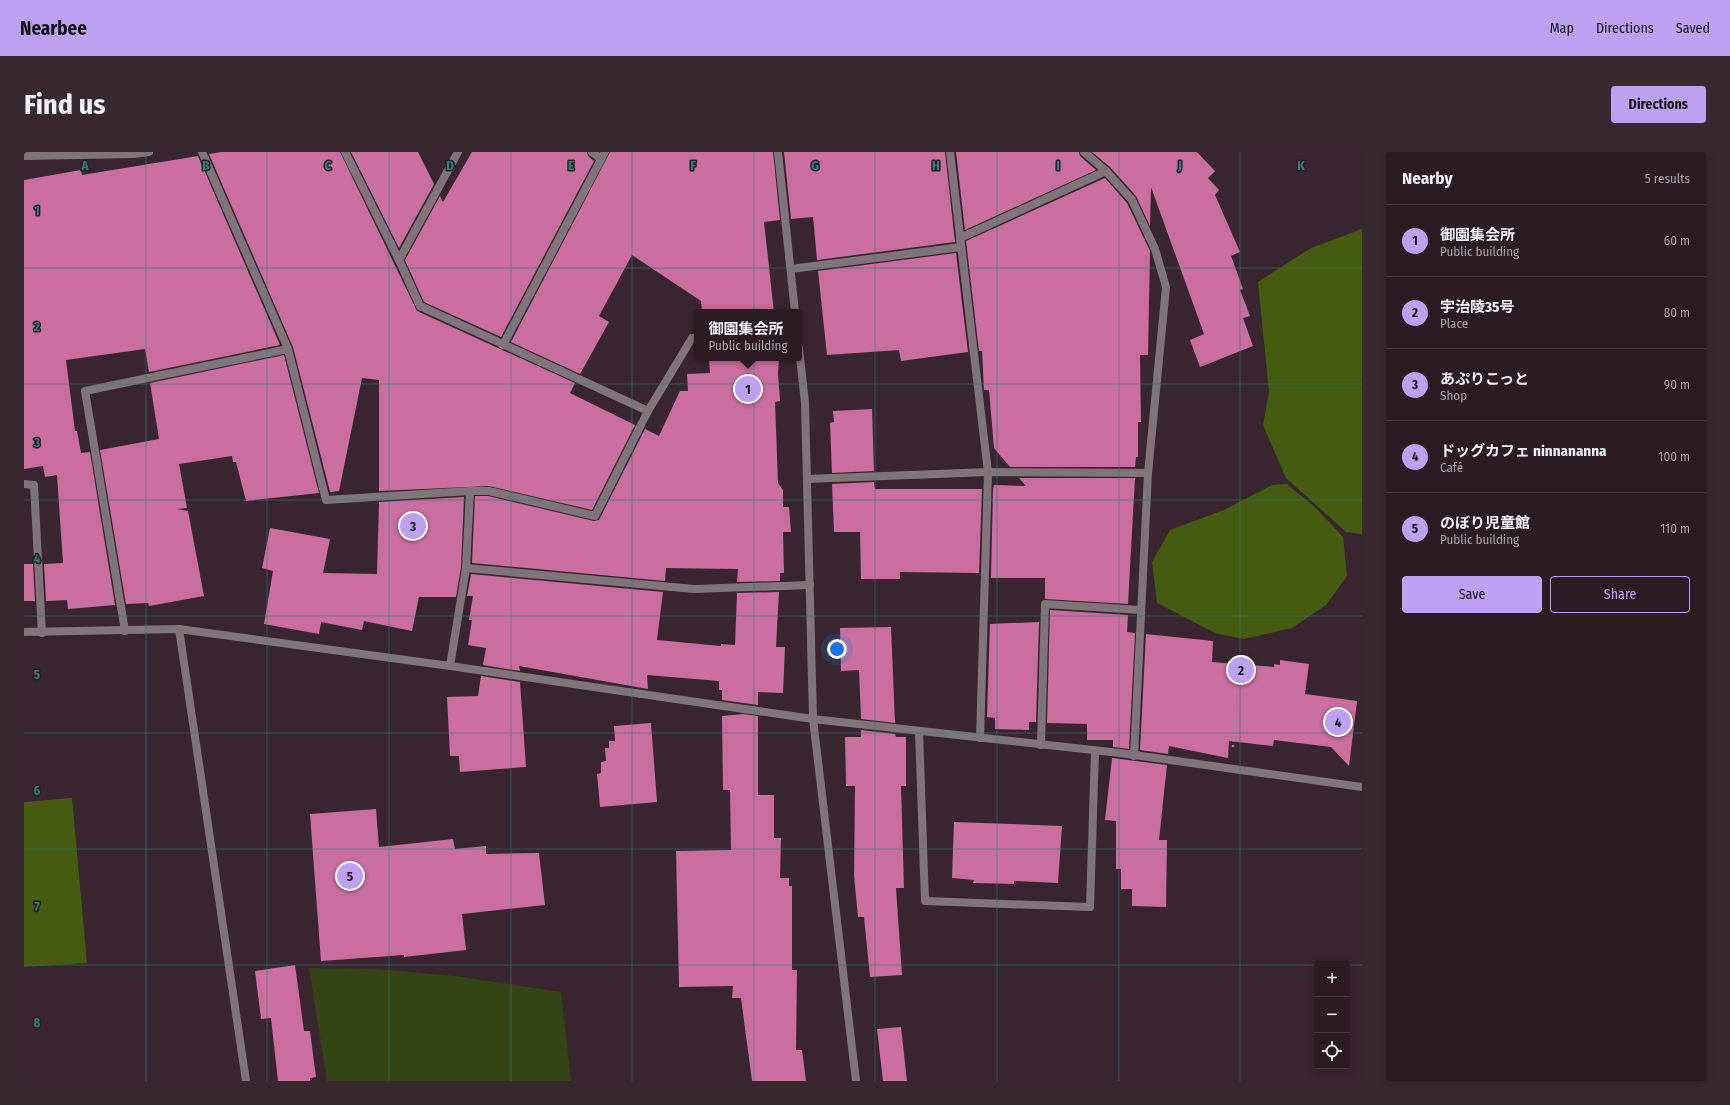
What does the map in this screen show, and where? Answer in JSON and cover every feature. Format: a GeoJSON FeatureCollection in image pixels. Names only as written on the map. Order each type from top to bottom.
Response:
{"type":"FeatureCollection","features":[{"type":"Feature","properties":{"kind":"street"},"geometry":{"type":"LineString","coordinates":[[24,156],[149,152]]}},
{"type":"Feature","properties":{"kind":"street"},"geometry":{"type":"LineString","coordinates":[[202,152],[288,349],[326,500],[470,491],[490,492],[595,516],[648,411],[692,338],[694,338]]}},
{"type":"Feature","properties":{"kind":"street"},"geometry":{"type":"LineString","coordinates":[[344,152],[399,260],[420,306],[648,411]]}},
{"type":"Feature","properties":{"kind":"street"},"geometry":{"type":"LineString","coordinates":[[399,260],[458,152]]}},
{"type":"Feature","properties":{"kind":"street"},"geometry":{"type":"LineString","coordinates":[[503,345],[603,155],[592,152]]}},
{"type":"Feature","properties":{"kind":"street"},"geometry":{"type":"LineString","coordinates":[[778,152],[795,309]]}},
{"type":"Feature","properties":{"kind":"street"},"geometry":{"type":"LineString","coordinates":[[950,152],[988,472],[980,738]]}},
{"type":"Feature","properties":{"kind":"street"},"geometry":{"type":"LineString","coordinates":[[1084,152],[1106,171],[1132,200],[1155,248],[1166,287],[1148,473],[1134,756]]}},
{"type":"Feature","properties":{"kind":"street"},"geometry":{"type":"LineString","coordinates":[[960,238],[1106,171]]}},
{"type":"Feature","properties":{"kind":"street"},"geometry":{"type":"LineString","coordinates":[[791,269],[961,247]]}},
{"type":"Feature","properties":{"kind":"street"},"geometry":{"type":"LineString","coordinates":[[125,630],[86,391],[288,349]]}},
{"type":"Feature","properties":{"kind":"street"},"geometry":{"type":"LineString","coordinates":[[800,361],[805,403],[813,719],[856,1081]]}},
{"type":"Feature","properties":{"kind":"street"},"geometry":{"type":"LineString","coordinates":[[807,479],[988,472],[1148,473]]}},
{"type":"Feature","properties":{"kind":"street"},"geometry":{"type":"LineString","coordinates":[[24,484],[34,485],[42,633]]}},
{"type":"Feature","properties":{"kind":"street"},"geometry":{"type":"LineString","coordinates":[[450,666],[466,568],[470,491]]}},
{"type":"Feature","properties":{"kind":"street"},"geometry":{"type":"LineString","coordinates":[[466,568],[694,589],[810,585]]}},
{"type":"Feature","properties":{"kind":"street"},"geometry":{"type":"LineString","coordinates":[[1041,745],[1045,604],[1141,610]]}},
{"type":"Feature","properties":{"kind":"street"},"geometry":{"type":"LineString","coordinates":[[179,629],[246,1081]]}},
{"type":"Feature","properties":{"kind":"street"},"geometry":{"type":"LineString","coordinates":[[24,632],[42,633],[179,629],[450,666],[813,719],[1095,751],[1362,787]]}},
{"type":"Feature","properties":{"kind":"street"},"geometry":{"type":"LineString","coordinates":[[919,731],[924,901],[1090,907],[1095,751]]}},
{"type":"Feature","properties":{"kind":"path"},"geometry":{"type":"LineString","coordinates":[[1231,769],[1238,672]]}},
{"type":"Feature","properties":{"kind":"green space"},"geometry":{"type":"Polygon","coordinates":[[[1362,229],[1362,534],[1346,532],[1286,478],[1263,425],[1269,392],[1258,282],[1311,248],[1362,229]]]}},
{"type":"Feature","properties":{"kind":"green space"},"geometry":{"type":"Polygon","coordinates":[[[1287,484],[1316,508],[1343,537],[1347,576],[1326,605],[1292,628],[1244,639],[1215,633],[1157,603],[1152,562],[1170,530],[1224,510],[1272,485],[1287,484]]]}},
{"type":"Feature","properties":{"kind":"green space"},"geometry":{"type":"Polygon","coordinates":[[[72,798],[87,963],[24,967],[24,802],[72,798]]]}},
{"type":"Feature","properties":{"kind":"green space"},"geometry":{"type":"Polygon","coordinates":[[[309,968],[377,969],[455,976],[561,992],[571,1081],[327,1081],[309,968]]]}},
{"type":"Feature","properties":{"kind":"building"},"geometry":{"type":"Polygon","coordinates":[[[221,152],[340,152],[417,311],[575,383],[570,393],[635,425],[592,510],[489,486],[379,491],[379,380],[362,378],[339,491],[330,492],[293,347],[209,154],[221,152]]]}},
{"type":"Feature","properties":{"kind":"building"},"geometry":{"type":"Polygon","coordinates":[[[351,152],[418,152],[434,184],[399,248],[351,152]]]}},
{"type":"Feature","properties":{"kind":"building"},"geometry":{"type":"Polygon","coordinates":[[[472,152],[587,152],[588,156],[594,161],[501,337],[424,302],[405,260],[440,196],[443,202],[472,152]]]}},
{"type":"Feature","properties":{"kind":"building"},"geometry":{"type":"Polygon","coordinates":[[[610,152],[773,152],[780,220],[764,222],[774,309],[702,309],[701,301],[632,255],[599,316],[609,322],[580,374],[511,342],[610,152]]]}},
{"type":"Feature","properties":{"kind":"building"},"geometry":{"type":"Polygon","coordinates":[[[784,152],[945,152],[955,242],[817,260],[813,217],[791,219],[784,152]]]}},
{"type":"Feature","properties":{"kind":"building"},"geometry":{"type":"Polygon","coordinates":[[[956,152],[1079,152],[1080,156],[1096,170],[965,230],[956,152]]]}},
{"type":"Feature","properties":{"kind":"building"},"geometry":{"type":"Polygon","coordinates":[[[1092,152],[1197,152],[1215,171],[1208,178],[1219,190],[1215,195],[1240,252],[1231,256],[1243,289],[1240,290],[1250,316],[1243,318],[1253,346],[1200,367],[1190,340],[1204,334],[1151,187],[1150,226],[1136,196],[1110,167],[1092,152]]]}},
{"type":"Feature","properties":{"kind":"building"},"geometry":{"type":"Polygon","coordinates":[[[198,156],[280,345],[149,372],[145,349],[66,360],[75,431],[77,431],[81,453],[90,452],[115,605],[68,609],[67,600],[46,601],[44,564],[63,563],[57,475],[45,477],[43,466],[24,469],[24,180],[81,170],[82,175],[198,156]]]}},
{"type":"Feature","properties":{"kind":"building"},"geometry":{"type":"Polygon","coordinates":[[[1105,178],[1127,203],[1150,251],[1148,355],[1140,355],[1141,422],[1138,422],[1138,457],[1136,457],[1135,467],[1010,467],[994,448],[989,390],[984,390],[982,351],[979,351],[966,241],[1105,178]]]}},
{"type":"Feature","properties":{"kind":"building"},"geometry":{"type":"Polygon","coordinates":[[[956,253],[968,352],[901,361],[899,350],[827,355],[818,271],[956,253]]]}},
{"type":"Feature","properties":{"kind":"building"},"geometry":{"type":"Polygon","coordinates":[[[284,355],[319,493],[246,501],[236,462],[233,462],[232,456],[179,464],[187,508],[177,509],[188,511],[204,596],[149,606],[148,603],[126,604],[100,450],[159,439],[150,383],[284,355]]]}},
{"type":"Feature","properties":{"kind":"building"},"geometry":{"type":"Polygon","coordinates":[[[709,361],[779,361],[780,401],[775,402],[778,483],[783,490],[783,507],[789,507],[791,532],[783,532],[784,573],[780,573],[780,581],[737,582],[738,569],[666,568],[665,581],[472,563],[475,496],[488,496],[594,521],[599,520],[645,429],[659,436],[680,391],[688,391],[687,374],[710,373],[709,361]]]}},
{"type":"Feature","properties":{"kind":"building"},"geometry":{"type":"Polygon","coordinates":[[[872,409],[874,471],[832,473],[830,423],[834,422],[833,411],[872,409]]]}},
{"type":"Feature","properties":{"kind":"building"},"geometry":{"type":"Polygon","coordinates":[[[1019,478],[1135,478],[1128,604],[1045,599],[1045,578],[991,578],[994,485],[1026,486],[1019,478]]]}},
{"type":"Feature","properties":{"kind":"building"},"geometry":{"type":"Polygon","coordinates":[[[874,482],[875,489],[982,489],[979,573],[900,572],[900,579],[861,579],[860,532],[834,532],[832,484],[874,482]]]}},
{"type":"Feature","properties":{"kind":"building"},"geometry":{"type":"Polygon","coordinates":[[[464,497],[461,567],[456,597],[419,597],[412,631],[364,621],[362,630],[321,622],[319,634],[264,624],[273,571],[262,568],[270,528],[330,539],[323,573],[377,574],[379,502],[464,497]]]}},
{"type":"Feature","properties":{"kind":"building"},"geometry":{"type":"Polygon","coordinates":[[[24,564],[33,564],[35,601],[24,601],[24,564]]]}},
{"type":"Feature","properties":{"kind":"building"},"geometry":{"type":"Polygon","coordinates":[[[471,574],[663,592],[657,640],[721,646],[721,644],[735,645],[737,593],[779,592],[776,647],[785,647],[783,693],[758,692],[758,705],[722,700],[722,690],[719,690],[719,681],[647,675],[648,689],[519,666],[520,671],[483,665],[486,648],[468,645],[472,620],[469,620],[473,596],[467,596],[471,574]]]}},
{"type":"Feature","properties":{"kind":"building"},"geometry":{"type":"Polygon","coordinates":[[[1050,610],[1128,615],[1127,632],[1135,633],[1129,749],[1113,747],[1113,740],[1087,740],[1087,724],[1047,723],[1050,610]]]}},
{"type":"Feature","properties":{"kind":"building"},"geometry":{"type":"Polygon","coordinates":[[[1039,622],[1036,722],[1029,722],[1029,730],[995,729],[995,718],[987,717],[990,624],[1039,622]]]}},
{"type":"Feature","properties":{"kind":"building"},"geometry":{"type":"Polygon","coordinates":[[[891,627],[895,723],[861,719],[859,670],[841,671],[840,628],[891,627]]]}},
{"type":"Feature","properties":{"kind":"building"},"geometry":{"type":"Polygon","coordinates":[[[1146,634],[1213,641],[1212,662],[1274,667],[1274,664],[1280,665],[1280,660],[1309,664],[1305,694],[1357,701],[1349,766],[1331,747],[1274,740],[1273,746],[1229,741],[1228,758],[1169,746],[1168,754],[1140,750],[1146,634]]]}},
{"type":"Feature","properties":{"kind":"building"},"geometry":{"type":"Polygon","coordinates":[[[481,676],[520,682],[526,767],[460,772],[459,756],[450,756],[447,697],[478,696],[481,676]]]}},
{"type":"Feature","properties":{"kind":"building"},"geometry":{"type":"Polygon","coordinates":[[[743,714],[758,716],[758,795],[774,795],[774,838],[781,838],[780,878],[789,878],[789,886],[792,886],[792,970],[797,970],[796,1050],[802,1050],[806,1081],[752,1081],[741,998],[732,998],[733,986],[679,987],[676,851],[731,850],[730,790],[723,790],[722,716],[743,714]]]}},
{"type":"Feature","properties":{"kind":"building"},"geometry":{"type":"Polygon","coordinates":[[[651,723],[657,802],[600,807],[597,774],[601,773],[601,762],[606,761],[605,748],[609,748],[609,741],[615,741],[614,726],[651,723]]]}},
{"type":"Feature","properties":{"kind":"building"},"geometry":{"type":"Polygon","coordinates":[[[861,730],[895,734],[896,737],[906,737],[906,786],[901,786],[904,888],[896,888],[902,975],[870,977],[864,917],[858,917],[854,876],[855,786],[846,786],[845,737],[861,737],[861,730]]]}},
{"type":"Feature","properties":{"kind":"building"},"geometry":{"type":"Polygon","coordinates":[[[1112,758],[1167,765],[1159,840],[1167,840],[1166,907],[1132,906],[1132,889],[1121,889],[1121,869],[1116,869],[1116,821],[1105,820],[1112,758]]]}},
{"type":"Feature","properties":{"kind":"building"},"geometry":{"type":"Polygon","coordinates":[[[376,809],[379,847],[453,839],[455,849],[486,846],[486,854],[539,853],[545,905],[462,914],[466,950],[404,957],[404,955],[321,961],[310,814],[376,809]]]}},
{"type":"Feature","properties":{"kind":"building"},"geometry":{"type":"Polygon","coordinates":[[[954,822],[1062,826],[1058,883],[1014,881],[1014,884],[973,883],[974,880],[952,878],[954,822]]]}},
{"type":"Feature","properties":{"kind":"building"},"geometry":{"type":"Polygon","coordinates":[[[295,965],[304,1031],[310,1031],[316,1077],[310,1078],[310,1081],[278,1081],[271,1018],[261,1019],[255,971],[295,965]]]}},
{"type":"Feature","properties":{"kind":"building"},"geometry":{"type":"Polygon","coordinates":[[[901,1027],[907,1081],[883,1081],[877,1029],[901,1027]]]}},
{"type":"Feature","properties":{"kind":"place","name":"御園集会所"},"geometry":{"type":"Point","coordinates":[748,389]}},
{"type":"Feature","properties":{"kind":"place","name":"あぷりこっと"},"geometry":{"type":"Point","coordinates":[413,526]}},
{"type":"Feature","properties":{"kind":"place","name":"宇治陵35号"},"geometry":{"type":"Point","coordinates":[1241,670]}},
{"type":"Feature","properties":{"kind":"place","name":"ドッグカフェ ninnananna"},"geometry":{"type":"Point","coordinates":[1338,722]}},
{"type":"Feature","properties":{"kind":"place","name":"のぼり児童館"},"geometry":{"type":"Point","coordinates":[350,876]}}]}
